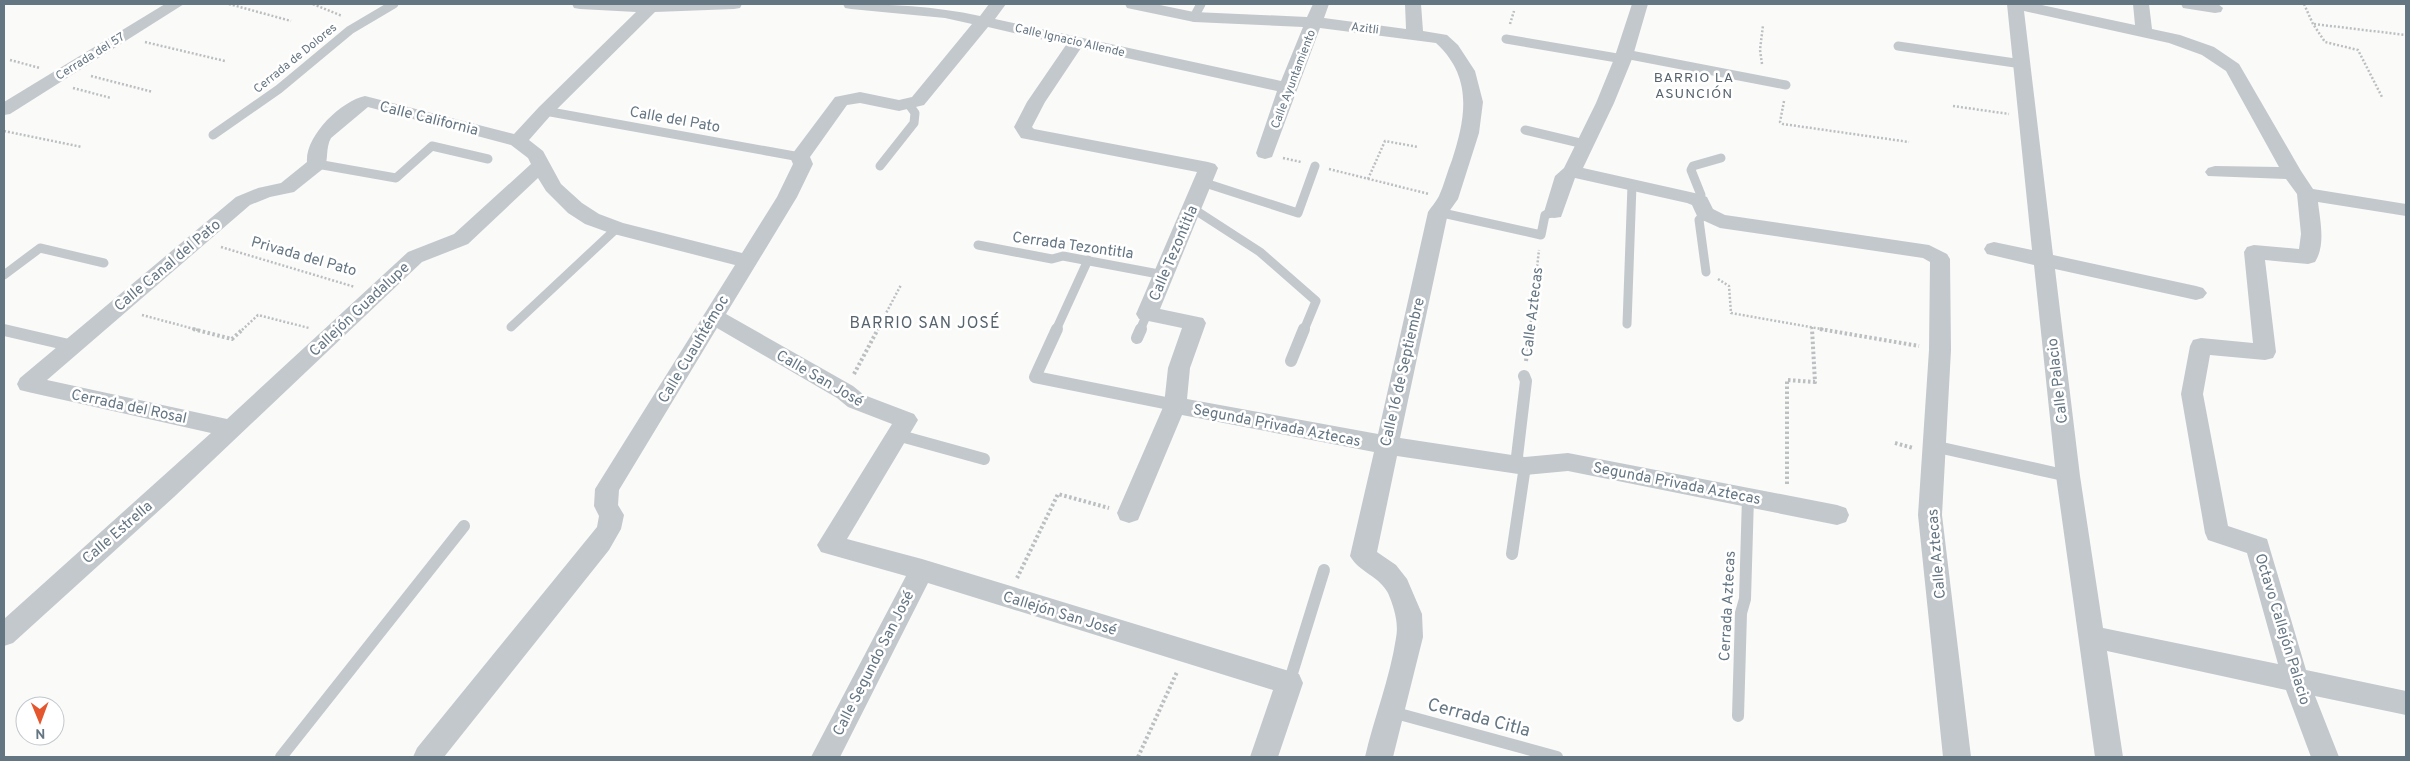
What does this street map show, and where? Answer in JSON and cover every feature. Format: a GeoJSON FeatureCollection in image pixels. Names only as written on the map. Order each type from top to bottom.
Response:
{"type":"FeatureCollection","features":[{"type":"Feature","properties":{"kind":"street","name":"Cerrada del 57"},"geometry":{"type":"LineString","coordinates":[[4,110],[176,4]]}},
{"type":"Feature","properties":{"kind":"street"},"geometry":{"type":"LineString","coordinates":[[580,4],[650,8],[734,4]]}},
{"type":"Feature","properties":{"kind":"street","name":"Calle Ignacio Allende"},"geometry":{"type":"LineString","coordinates":[[851,4],[893,6],[983,21],[1287,88]]}},
{"type":"Feature","properties":{"kind":"street"},"geometry":{"type":"LineString","coordinates":[[910,106],[918,101],[998,4]]}},
{"type":"Feature","properties":{"kind":"street","name":"Azitli"},"geometry":{"type":"LineString","coordinates":[[1133,4],[1315,22],[1415,35]]}},
{"type":"Feature","properties":{"kind":"street","name":"Calle Ayuntamiento"},"geometry":{"type":"LineString","coordinates":[[1265,154],[1287,88],[1321,4]]}},
{"type":"Feature","properties":{"kind":"street"},"geometry":{"type":"LineString","coordinates":[[1413,4],[1415,35]]}},
{"type":"Feature","properties":{"kind":"street"},"geometry":{"type":"LineString","coordinates":[[1554,212],[1565,176],[1572,171],[1605,103],[1624,56],[1640,4]]}},
{"type":"Feature","properties":{"kind":"street"},"geometry":{"type":"LineString","coordinates":[[2015,4],[2144,32],[2208,51],[2233,68],[2292,173],[2307,194],[2406,210]]}},
{"type":"Feature","properties":{"kind":"street","name":"Calle Palacio"},"geometry":{"type":"LineString","coordinates":[[2015,4],[2068,476],[2109,757]]}},
{"type":"Feature","properties":{"kind":"street"},"geometry":{"type":"LineString","coordinates":[[2141,4],[2144,32]]}},
{"type":"Feature","properties":{"kind":"street"},"geometry":{"type":"LineString","coordinates":[[2189,4],[2216,8]]}},
{"type":"Feature","properties":{"kind":"street"},"geometry":{"type":"LineString","coordinates":[[650,8],[545,111],[518,141],[536,155],[553,187],[575,208],[592,219],[617,228],[747,261]]}},
{"type":"Feature","properties":{"kind":"street","name":"Calle 16 de Septiembre"},"geometry":{"type":"LineString","coordinates":[[1379,757],[1410,636],[1409,614],[1398,587],[1387,572],[1363,556],[1386,446],[1443,205],[1470,133],[1474,102],[1466,71],[1452,49],[1441,39],[1415,35]]}},
{"type":"Feature","properties":{"kind":"street"},"geometry":{"type":"LineString","coordinates":[[1077,42],[1036,102],[1023,127],[1024,131],[1028,134],[1208,168],[1202,182]]}},
{"type":"Feature","properties":{"kind":"street","name":"Calle Cuauhtémoc"},"geometry":{"type":"LineString","coordinates":[[427,757],[600,543],[609,529],[612,515],[606,506],[607,489],[787,197],[803,164],[800,157],[841,101],[847,98],[858,97],[900,106],[910,106]]}},
{"type":"Feature","properties":{"kind":"street","name":"Calle California"},"geometry":{"type":"LineString","coordinates":[[317,164],[314,155],[318,142],[327,131],[364,101],[518,141]]}},
{"type":"Feature","properties":{"kind":"street","name":"Calle Canal del Pato"},"geometry":{"type":"LineString","coordinates":[[28,384],[243,201],[265,192],[287,188],[317,164]]}},
{"type":"Feature","properties":{"kind":"street","name":"Callejón Guadalupe"},"geometry":{"type":"LineString","coordinates":[[230,428],[415,257],[461,239],[541,164]]}},
{"type":"Feature","properties":{"kind":"street","name":"Calle Aztecas"},"geometry":{"type":"LineString","coordinates":[[1572,171],[1632,185],[1702,207],[1720,221],[1852,239],[1928,252],[1940,259],[1940,350],[1930,515],[1957,757]]}},
{"type":"Feature","properties":{"kind":"street"},"geometry":{"type":"LineString","coordinates":[[2215,172],[2292,173]]}},
{"type":"Feature","properties":{"kind":"street","name":"Calle Tezontitla"},"geometry":{"type":"LineString","coordinates":[[1129,513],[1175,405],[1179,368],[1195,323],[1147,314],[1202,182]]}},
{"type":"Feature","properties":{"kind":"street","name":"Octavo Callejón Palacio"},"geometry":{"type":"LineString","coordinates":[[2307,194],[2310,234],[2308,257],[2254,252],[2265,352],[2201,346],[2192,394],[2218,533],[2258,546],[2296,681],[2325,757]]}},
{"type":"Feature","properties":{"kind":"street"},"geometry":{"type":"LineString","coordinates":[[1994,249],[2196,293]]}},
{"type":"Feature","properties":{"kind":"street","name":"Calle San José"},"geometry":{"type":"LineString","coordinates":[[713,316],[845,392],[856,401],[906,420],[830,544]]}},
{"type":"Feature","properties":{"kind":"street","name":"Cerrada del Rosal"},"geometry":{"type":"LineString","coordinates":[[28,384],[230,428]]}},
{"type":"Feature","properties":{"kind":"street","name":"Segunda Privada Aztecas"},"geometry":{"type":"LineString","coordinates":[[1175,405],[1386,446],[1520,465],[1568,462],[1838,515]]}},
{"type":"Feature","properties":{"kind":"street","name":"Calle Estrella"},"geometry":{"type":"LineString","coordinates":[[4,635],[230,428]]}},
{"type":"Feature","properties":{"kind":"street","name":"Callejón San José"},"geometry":{"type":"LineString","coordinates":[[830,544],[922,570],[1289,683]]}},
{"type":"Feature","properties":{"kind":"street","name":"Calle Segundo San José"},"geometry":{"type":"LineString","coordinates":[[825,757],[922,570]]}},
{"type":"Feature","properties":{"kind":"street"},"geometry":{"type":"LineString","coordinates":[[2093,637],[2406,703]]}},
{"type":"Feature","properties":{"kind":"street"},"geometry":{"type":"LineString","coordinates":[[1271,756],[1289,683]]}},
{"type":"Feature","properties":{"kind":"lane","name":"Cerrada de Dolores"},"geometry":{"type":"LineString","coordinates":[[213,135],[279,89],[359,23],[394,4]]}},
{"type":"Feature","properties":{"kind":"lane"},"geometry":{"type":"LineString","coordinates":[[1506,39],[1624,56],[1786,86]]}},
{"type":"Feature","properties":{"kind":"lane"},"geometry":{"type":"LineString","coordinates":[[1898,46],[2022,64]]}},
{"type":"Feature","properties":{"kind":"lane"},"geometry":{"type":"LineString","coordinates":[[880,166],[914,123],[915,113],[910,106]]}},
{"type":"Feature","properties":{"kind":"lane","name":"Calle del Pato"},"geometry":{"type":"LineString","coordinates":[[545,111],[800,157]]}},
{"type":"Feature","properties":{"kind":"lane"},"geometry":{"type":"LineString","coordinates":[[1526,130],[1584,144]]}},
{"type":"Feature","properties":{"kind":"lane"},"geometry":{"type":"LineString","coordinates":[[317,164],[396,178],[432,146],[488,159]]}},
{"type":"Feature","properties":{"kind":"lane"},"geometry":{"type":"LineString","coordinates":[[1706,272],[1698,220],[1702,207],[1701,195],[1690,170],[1693,166],[1721,158]]}},
{"type":"Feature","properties":{"kind":"lane"},"geometry":{"type":"LineString","coordinates":[[1202,182],[1298,213],[1315,166]]}},
{"type":"Feature","properties":{"kind":"lane"},"geometry":{"type":"LineString","coordinates":[[1627,324],[1632,185]]}},
{"type":"Feature","properties":{"kind":"lane"},"geometry":{"type":"LineString","coordinates":[[1443,205],[1541,235],[1545,215],[1554,212]]}},
{"type":"Feature","properties":{"kind":"lane"},"geometry":{"type":"LineString","coordinates":[[1192,208],[1260,252],[1316,301],[1291,361]]}},
{"type":"Feature","properties":{"kind":"lane"},"geometry":{"type":"LineString","coordinates":[[511,327],[617,228]]}},
{"type":"Feature","properties":{"kind":"lane","name":"Cerrada Tezontitla"},"geometry":{"type":"LineString","coordinates":[[978,246],[1052,259],[1063,256],[1164,275]]}},
{"type":"Feature","properties":{"kind":"lane"},"geometry":{"type":"LineString","coordinates":[[4,275],[40,248],[104,263]]}},
{"type":"Feature","properties":{"kind":"lane","name":"Segunda Privada Aztecas"},"geometry":{"type":"LineString","coordinates":[[1088,260],[1035,377],[1175,405]]}},
{"type":"Feature","properties":{"kind":"lane"},"geometry":{"type":"LineString","coordinates":[[1137,338],[1147,314]]}},
{"type":"Feature","properties":{"kind":"lane"},"geometry":{"type":"LineString","coordinates":[[4,330],[73,346]]}},
{"type":"Feature","properties":{"kind":"lane","name":"Calle Aztecas"},"geometry":{"type":"LineString","coordinates":[[1512,554],[1526,382],[1524,376]]}},
{"type":"Feature","properties":{"kind":"lane"},"geometry":{"type":"LineString","coordinates":[[897,435],[984,459]]}},
{"type":"Feature","properties":{"kind":"lane"},"geometry":{"type":"LineString","coordinates":[[1933,446],[2068,476]]}},
{"type":"Feature","properties":{"kind":"lane","name":"Cerrada Aztecas"},"geometry":{"type":"LineString","coordinates":[[1738,716],[1741,613],[1745,600],[1748,497]]}},
{"type":"Feature","properties":{"kind":"lane"},"geometry":{"type":"LineString","coordinates":[[281,757],[464,526]]}},
{"type":"Feature","properties":{"kind":"lane"},"geometry":{"type":"LineString","coordinates":[[1289,683],[1324,570]]}},
{"type":"Feature","properties":{"kind":"lane","name":"Cerrada Citla"},"geometry":{"type":"LineString","coordinates":[[1392,712],[1557,757]]}},
{"type":"Feature","properties":{"kind":"path"},"geometry":{"type":"LineString","coordinates":[[229,4],[291,21]]}},
{"type":"Feature","properties":{"kind":"path"},"geometry":{"type":"LineString","coordinates":[[313,4],[359,23]]}},
{"type":"Feature","properties":{"kind":"path"},"geometry":{"type":"LineString","coordinates":[[2304,4],[2313,24],[2325,42],[2350,46],[2358,50],[2382,98]]}},
{"type":"Feature","properties":{"kind":"path"},"geometry":{"type":"LineString","coordinates":[[2313,24],[2406,35]]}},
{"type":"Feature","properties":{"kind":"path"},"geometry":{"type":"LineString","coordinates":[[1763,26],[1760,50],[1766,82]]}},
{"type":"Feature","properties":{"kind":"path"},"geometry":{"type":"LineString","coordinates":[[140,41],[225,61]]}},
{"type":"Feature","properties":{"kind":"path"},"geometry":{"type":"LineString","coordinates":[[10,60],[111,98]]}},
{"type":"Feature","properties":{"kind":"path"},"geometry":{"type":"LineString","coordinates":[[86,75],[153,92]]}},
{"type":"Feature","properties":{"kind":"path"},"geometry":{"type":"LineString","coordinates":[[1786,86],[1780,122],[1783,124],[1909,142]]}},
{"type":"Feature","properties":{"kind":"path"},"geometry":{"type":"LineString","coordinates":[[1953,106],[2028,117]]}},
{"type":"Feature","properties":{"kind":"path"},"geometry":{"type":"LineString","coordinates":[[4,131],[82,147]]}},
{"type":"Feature","properties":{"kind":"path"},"geometry":{"type":"LineString","coordinates":[[1368,179],[1385,141],[1418,147]]}},
{"type":"Feature","properties":{"kind":"path"},"geometry":{"type":"LineString","coordinates":[[1265,154],[1368,179],[1443,205]]}},
{"type":"Feature","properties":{"kind":"path","name":"Calle Aztecas"},"geometry":{"type":"LineString","coordinates":[[1524,376],[1541,235]]}},
{"type":"Feature","properties":{"kind":"path","name":"Privada del Pato"},"geometry":{"type":"LineString","coordinates":[[221,247],[378,293]]}},
{"type":"Feature","properties":{"kind":"path"},"geometry":{"type":"LineString","coordinates":[[1706,272],[1729,286],[1731,313],[1940,350]]}},
{"type":"Feature","properties":{"kind":"path"},"geometry":{"type":"LineString","coordinates":[[845,392],[901,285]]}},
{"type":"Feature","properties":{"kind":"path"},"geometry":{"type":"LineString","coordinates":[[142,315],[232,339],[258,315],[333,334]]}},
{"type":"Feature","properties":{"kind":"path"},"geometry":{"type":"LineString","coordinates":[[1787,504],[1787,380],[1815,382],[1812,326]]}},
{"type":"Feature","properties":{"kind":"path"},"geometry":{"type":"LineString","coordinates":[[1008,598],[1058,494],[1129,513]]}},
{"type":"Feature","properties":{"kind":"path"},"geometry":{"type":"LineString","coordinates":[[1138,757],[1186,650]]}},
{"type":"Feature","properties":{"kind":"district","name":"BARRIO LA ASUNCIÓN"},"geometry":{"type":"Point","coordinates":[1694,86]}},
{"type":"Feature","properties":{"kind":"district","name":"BARRIO SAN JOSÉ"},"geometry":{"type":"Point","coordinates":[925,322]}}]}
